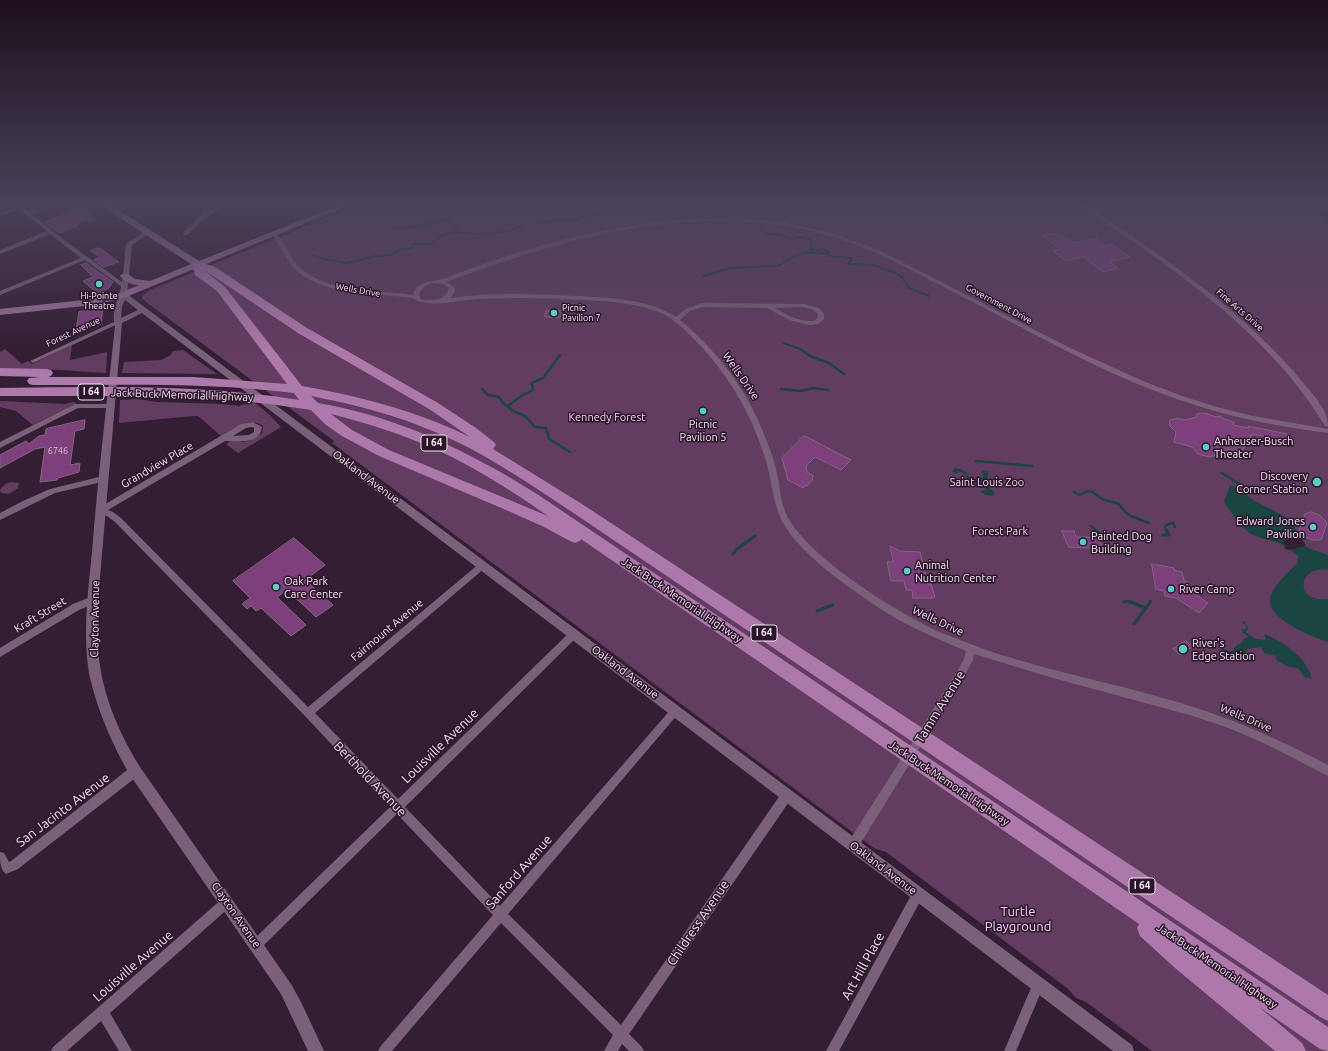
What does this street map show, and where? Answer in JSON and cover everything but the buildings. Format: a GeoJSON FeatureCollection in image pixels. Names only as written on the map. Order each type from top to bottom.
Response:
{"type":"FeatureCollection","features":[{"type":"Feature","properties":{"kind":"highway"},"geometry":{"type":"LineString","coordinates":[[197,264],[199,273],[221,289],[307,400],[331,422],[347,433],[384,453],[547,522],[625,567],[652,580]]}},
{"type":"Feature","properties":{"kind":"highway"},"geometry":{"type":"LineString","coordinates":[[197,264],[211,269],[314,338],[446,415],[478,436],[518,469]]}},
{"type":"Feature","properties":{"kind":"highway"},"geometry":{"type":"LineString","coordinates":[[0,372],[56,373],[140,382]]}},
{"type":"Feature","properties":{"kind":"highway","name":"Jack Buck Memorial Highway"},"geometry":{"type":"LineString","coordinates":[[0,381],[200,381],[248,384],[301,391],[356,402],[398,414],[439,429],[479,447],[518,469],[1328,1009]]}},
{"type":"Feature","properties":{"kind":"highway","name":"Jack Buck Memorial Highway"},"geometry":{"type":"LineString","coordinates":[[0,392],[182,392],[230,394],[317,406],[364,418],[426,440],[486,470],[526,494],[1328,1041]]}},
{"type":"Feature","properties":{"kind":"highway"},"geometry":{"type":"LineString","coordinates":[[1119,899],[1183,960],[1294,1051]]}},
{"type":"Feature","properties":{"kind":"main road"},"geometry":{"type":"LineString","coordinates":[[177,252],[197,264]]}},
{"type":"Feature","properties":{"kind":"main road"},"geometry":{"type":"LineString","coordinates":[[1,311],[93,302],[123,290],[153,283],[228,252]]}},
{"type":"Feature","properties":{"kind":"main road"},"geometry":{"type":"LineString","coordinates":[[125,276],[133,282],[153,283]]}},
{"type":"Feature","properties":{"kind":"street","name":"Oakland Avenue"},"geometry":{"type":"LineString","coordinates":[[76,252],[123,290],[143,310],[1126,1051]]}},
{"type":"Feature","properties":{"kind":"street","name":"Clayton Avenue"},"geometry":{"type":"LineString","coordinates":[[128,252],[123,290],[118,306],[115,372],[103,479],[93,600],[92,644],[96,678],[111,725],[121,748],[286,989],[316,1051]]}},
{"type":"Feature","properties":{"kind":"street","name":"Wells Drive"},"geometry":{"type":"LineString","coordinates":[[287,252],[295,266],[300,271],[314,279],[368,293],[416,297],[423,301],[440,301],[484,296]]}},
{"type":"Feature","properties":{"kind":"street","name":"Government Drive"},"geometry":{"type":"LineString","coordinates":[[416,297],[416,292],[420,287],[427,283],[436,282],[473,271],[529,252]]}},
{"type":"Feature","properties":{"kind":"street","name":"Government Drive"},"geometry":{"type":"LineString","coordinates":[[880,252],[1086,358],[1179,398],[1242,416],[1328,431]]}},
{"type":"Feature","properties":{"kind":"street","name":"Fine Arts Drive"},"geometry":{"type":"LineString","coordinates":[[1152,252],[1171,265],[1254,334],[1303,385],[1328,424]]}},
{"type":"Feature","properties":{"kind":"street"},"geometry":{"type":"LineString","coordinates":[[0,293],[84,258]]}},
{"type":"Feature","properties":{"kind":"street","name":"Government Drive"},"geometry":{"type":"LineString","coordinates":[[440,301],[448,297],[452,292],[452,288],[461,277],[473,271]]}},
{"type":"Feature","properties":{"kind":"street","name":"Wells Drive"},"geometry":{"type":"LineString","coordinates":[[436,282],[444,282],[460,294],[484,296],[563,297],[625,302],[651,307],[677,319],[705,347],[750,408],[771,463],[781,508],[785,518],[799,538],[832,568],[884,607],[929,632],[971,648],[1034,668],[1205,715],[1262,737],[1328,771]]}},
{"type":"Feature","properties":{"kind":"street"},"geometry":{"type":"LineString","coordinates":[[677,319],[688,310],[702,305],[809,306],[817,309],[821,317],[816,323],[803,322],[788,318],[768,306]]}},
{"type":"Feature","properties":{"kind":"street","name":"Forest Avenue"},"geometry":{"type":"LineString","coordinates":[[33,361],[143,310]]}},
{"type":"Feature","properties":{"kind":"street"},"geometry":{"type":"LineString","coordinates":[[0,445],[74,407],[112,403]]}},
{"type":"Feature","properties":{"kind":"street","name":"Grandview Place"},"geometry":{"type":"LineString","coordinates":[[100,511],[225,438]]}},
{"type":"Feature","properties":{"kind":"street","name":"Grandview Place"},"geometry":{"type":"LineString","coordinates":[[0,517],[53,491],[103,479]]}},
{"type":"Feature","properties":{"kind":"street","name":"Berthold Avenue"},"geometry":{"type":"LineString","coordinates":[[100,511],[110,514],[118,520],[308,713],[501,915],[638,1051]]}},
{"type":"Feature","properties":{"kind":"street","name":"Fairmount Avenue"},"geometry":{"type":"LineString","coordinates":[[308,713],[483,565]]}},
{"type":"Feature","properties":{"kind":"street","name":"Kraft Street"},"geometry":{"type":"LineString","coordinates":[[0,653],[76,607],[93,600]]}},
{"type":"Feature","properties":{"kind":"street","name":"Louisville Avenue"},"geometry":{"type":"LineString","coordinates":[[256,945],[574,634]]}},
{"type":"Feature","properties":{"kind":"street","name":"Tamm Avenue"},"geometry":{"type":"LineString","coordinates":[[854,845],[961,673],[968,660],[971,648]]}},
{"type":"Feature","properties":{"kind":"street","name":"Sanford Avenue"},"geometry":{"type":"LineString","coordinates":[[384,1051],[676,711]]}},
{"type":"Feature","properties":{"kind":"street","name":"San Jacinto Avenue"},"geometry":{"type":"LineString","coordinates":[[0,857],[6,868],[14,865],[136,772]]}},
{"type":"Feature","properties":{"kind":"street","name":"Childress Avenue"},"geometry":{"type":"LineString","coordinates":[[610,1051],[786,795]]}},
{"type":"Feature","properties":{"kind":"street","name":"Art Hill Place"},"geometry":{"type":"LineString","coordinates":[[832,1051],[918,894]]}},
{"type":"Feature","properties":{"kind":"street","name":"Louisville Avenue"},"geometry":{"type":"LineString","coordinates":[[57,1051],[227,902]]}},
{"type":"Feature","properties":{"kind":"street"},"geometry":{"type":"LineString","coordinates":[[1010,1051],[1038,985]]}},
{"type":"Feature","properties":{"kind":"street"},"geometry":{"type":"LineString","coordinates":[[102,1011],[126,1051]]}},
{"type":"Feature","properties":{"kind":"green space","name":"Forest Park"},"geometry":{"type":"Polygon","coordinates":[[[242,252],[1328,252],[1328,1051],[1152,1051],[1086,1002],[1076,998],[1067,988],[886,852],[875,849],[332,443],[334,441],[142,299],[142,296],[150,290],[242,252]]]}},
{"type":"Feature","properties":{"kind":"green space"},"geometry":{"type":"Polygon","coordinates":[[[72,345],[70,360],[107,352],[106,373],[43,369],[0,369],[0,352],[5,349],[22,364],[28,361],[32,364],[72,345]]]}},
{"type":"Feature","properties":{"kind":"green space"},"geometry":{"type":"Polygon","coordinates":[[[183,350],[217,374],[122,373],[124,362],[161,360],[171,355],[173,351],[183,350]]]}},
{"type":"Feature","properties":{"kind":"green space"},"geometry":{"type":"Polygon","coordinates":[[[137,399],[157,402],[239,406],[255,403],[270,415],[281,427],[238,453],[226,444],[232,440],[243,442],[249,441],[262,433],[263,426],[258,423],[247,423],[236,427],[221,436],[198,416],[119,423],[120,400],[137,399]]]}},
{"type":"Feature","properties":{"kind":"green space"},"geometry":{"type":"Polygon","coordinates":[[[0,401],[65,404],[73,402],[77,403],[33,425],[16,411],[0,407],[0,401]]]}},
{"type":"Feature","properties":{"kind":"green space"},"geometry":{"type":"Polygon","coordinates":[[[11,482],[19,483],[18,488],[9,494],[1,493],[0,490],[5,484],[11,482]]]}},
{"type":"Feature","properties":{"kind":"shaded area"},"geometry":{"type":"Polygon","coordinates":[[[982,470],[988,471],[988,480],[986,483],[995,493],[992,496],[986,495],[980,491],[985,490],[986,488],[978,487],[977,477],[983,477],[982,470]]]}},
{"type":"Feature","properties":{"kind":"shaded area"},"geometry":{"type":"Polygon","coordinates":[[[1230,485],[1288,519],[1294,525],[1299,539],[1305,546],[1328,555],[1328,570],[1317,570],[1310,573],[1305,578],[1304,584],[1305,591],[1310,596],[1317,599],[1328,599],[1328,642],[1290,625],[1281,619],[1274,611],[1270,603],[1273,590],[1298,562],[1298,556],[1280,543],[1251,534],[1240,525],[1224,502],[1230,485]]]}},
{"type":"Feature","properties":{"kind":"shaded area"},"geometry":{"type":"Polygon","coordinates":[[[1243,621],[1246,622],[1245,623],[1247,625],[1248,629],[1245,632],[1256,639],[1265,640],[1266,638],[1264,634],[1279,641],[1293,651],[1305,663],[1312,679],[1304,677],[1299,669],[1287,666],[1276,660],[1276,656],[1264,653],[1261,647],[1248,649],[1240,659],[1223,654],[1221,651],[1222,648],[1232,651],[1248,636],[1241,632],[1244,631],[1240,630],[1246,629],[1246,625],[1242,623],[1243,621]]]}},
{"type":"Feature","properties":{"kind":"pier"},"geometry":{"type":"Polygon","coordinates":[[[1294,537],[1300,537],[1306,545],[1288,550],[1284,548],[1286,546],[1282,542],[1294,537]]]}},
{"type":"Feature","properties":{"kind":"waterway"},"geometry":{"type":"LineString","coordinates":[[313,255],[323,259],[347,263],[376,256],[392,255],[396,252]]}},
{"type":"Feature","properties":{"kind":"waterway"},"geometry":{"type":"LineString","coordinates":[[703,276],[730,268],[778,266],[797,255],[804,253],[828,253]]}},
{"type":"Feature","properties":{"kind":"waterway"},"geometry":{"type":"LineString","coordinates":[[828,253],[827,254],[829,256],[852,258],[848,264],[874,265],[896,273],[901,276],[909,288],[929,296]]}},
{"type":"Feature","properties":{"kind":"waterway"},"geometry":{"type":"LineString","coordinates":[[784,343],[801,350]]}},
{"type":"Feature","properties":{"kind":"waterway"},"geometry":{"type":"LineString","coordinates":[[801,350],[810,356],[829,363],[844,374]]}},
{"type":"Feature","properties":{"kind":"waterway"},"geometry":{"type":"LineString","coordinates":[[508,406],[521,396],[533,390],[532,383],[543,378],[560,355]]}},
{"type":"Feature","properties":{"kind":"waterway"},"geometry":{"type":"LineString","coordinates":[[781,389],[801,391],[813,388],[828,390]]}},
{"type":"Feature","properties":{"kind":"waterway"},"geometry":{"type":"LineString","coordinates":[[482,389],[488,395],[499,397],[503,403],[513,411],[525,416],[535,427],[546,428],[549,439],[570,452]]}},
{"type":"Feature","properties":{"kind":"waterway"},"geometry":{"type":"LineString","coordinates":[[976,461],[1032,466]]}},
{"type":"Feature","properties":{"kind":"waterway"},"geometry":{"type":"LineString","coordinates":[[957,472],[954,471],[955,469],[964,472],[969,480],[976,482]]}},
{"type":"Feature","properties":{"kind":"waterway"},"geometry":{"type":"LineString","coordinates":[[1222,473],[1238,483],[1238,488]]}},
{"type":"Feature","properties":{"kind":"waterway"},"geometry":{"type":"LineString","coordinates":[[1074,492],[1080,495],[1087,491],[1093,492],[1102,499],[1119,504],[1125,512],[1131,516],[1149,523]]}},
{"type":"Feature","properties":{"kind":"waterway"},"geometry":{"type":"LineString","coordinates":[[1168,533],[1165,528],[1166,525],[1173,523],[1175,527]]}},
{"type":"Feature","properties":{"kind":"waterway"},"geometry":{"type":"LineString","coordinates":[[1091,526],[1099,533]]}},
{"type":"Feature","properties":{"kind":"waterway"},"geometry":{"type":"LineString","coordinates":[[1163,535],[1169,535],[1167,532]]}},
{"type":"Feature","properties":{"kind":"waterway"},"geometry":{"type":"LineString","coordinates":[[733,554],[737,549],[755,536]]}},
{"type":"Feature","properties":{"kind":"waterway"},"geometry":{"type":"LineString","coordinates":[[1124,602],[1128,601],[1145,608]]}},
{"type":"Feature","properties":{"kind":"waterway"},"geometry":{"type":"LineString","coordinates":[[1134,624],[1151,601]]}},
{"type":"Feature","properties":{"kind":"waterway"},"geometry":{"type":"LineString","coordinates":[[817,611],[833,605]]}},
{"type":"Feature","properties":{"kind":"place","name":"Hi-Pointe Theatre"},"geometry":{"type":"Point","coordinates":[99,284]}},
{"type":"Feature","properties":{"kind":"place","name":"Picnic Pavilion 7"},"geometry":{"type":"Point","coordinates":[554,313]}},
{"type":"Feature","properties":{"kind":"place","name":"Picnic Pavilion 5"},"geometry":{"type":"Point","coordinates":[703,411]}},
{"type":"Feature","properties":{"kind":"place","name":"Anheuser-Busch Theater"},"geometry":{"type":"Point","coordinates":[1206,447]}},
{"type":"Feature","properties":{"kind":"place","name":"Discovery Corner Station"},"geometry":{"type":"Point","coordinates":[1317,482]}},
{"type":"Feature","properties":{"kind":"place","name":"Edward Jones Pavilion"},"geometry":{"type":"Point","coordinates":[1313,527]}},
{"type":"Feature","properties":{"kind":"place","name":"Painted Dog Building"},"geometry":{"type":"Point","coordinates":[1083,542]}},
{"type":"Feature","properties":{"kind":"place","name":"Animal Nutrition Center"},"geometry":{"type":"Point","coordinates":[907,571]}},
{"type":"Feature","properties":{"kind":"place","name":"Oak Park Care Center"},"geometry":{"type":"Point","coordinates":[276,587]}},
{"type":"Feature","properties":{"kind":"place","name":"River Camp"},"geometry":{"type":"Point","coordinates":[1171,589]}},
{"type":"Feature","properties":{"kind":"place","name":"River's Edge Station"},"geometry":{"type":"Point","coordinates":[1183,649]}},
{"type":"Feature","properties":{"kind":"park label","name":"Kennedy Forest"},"geometry":{"type":"Point","coordinates":[607,417]}},
{"type":"Feature","properties":{"kind":"park label","name":"Saint Louis Zoo"},"geometry":{"type":"Point","coordinates":[987,482]}},
{"type":"Feature","properties":{"kind":"park label","name":"Turtle Playground"},"geometry":{"type":"Point","coordinates":[1018,920]}}]}
